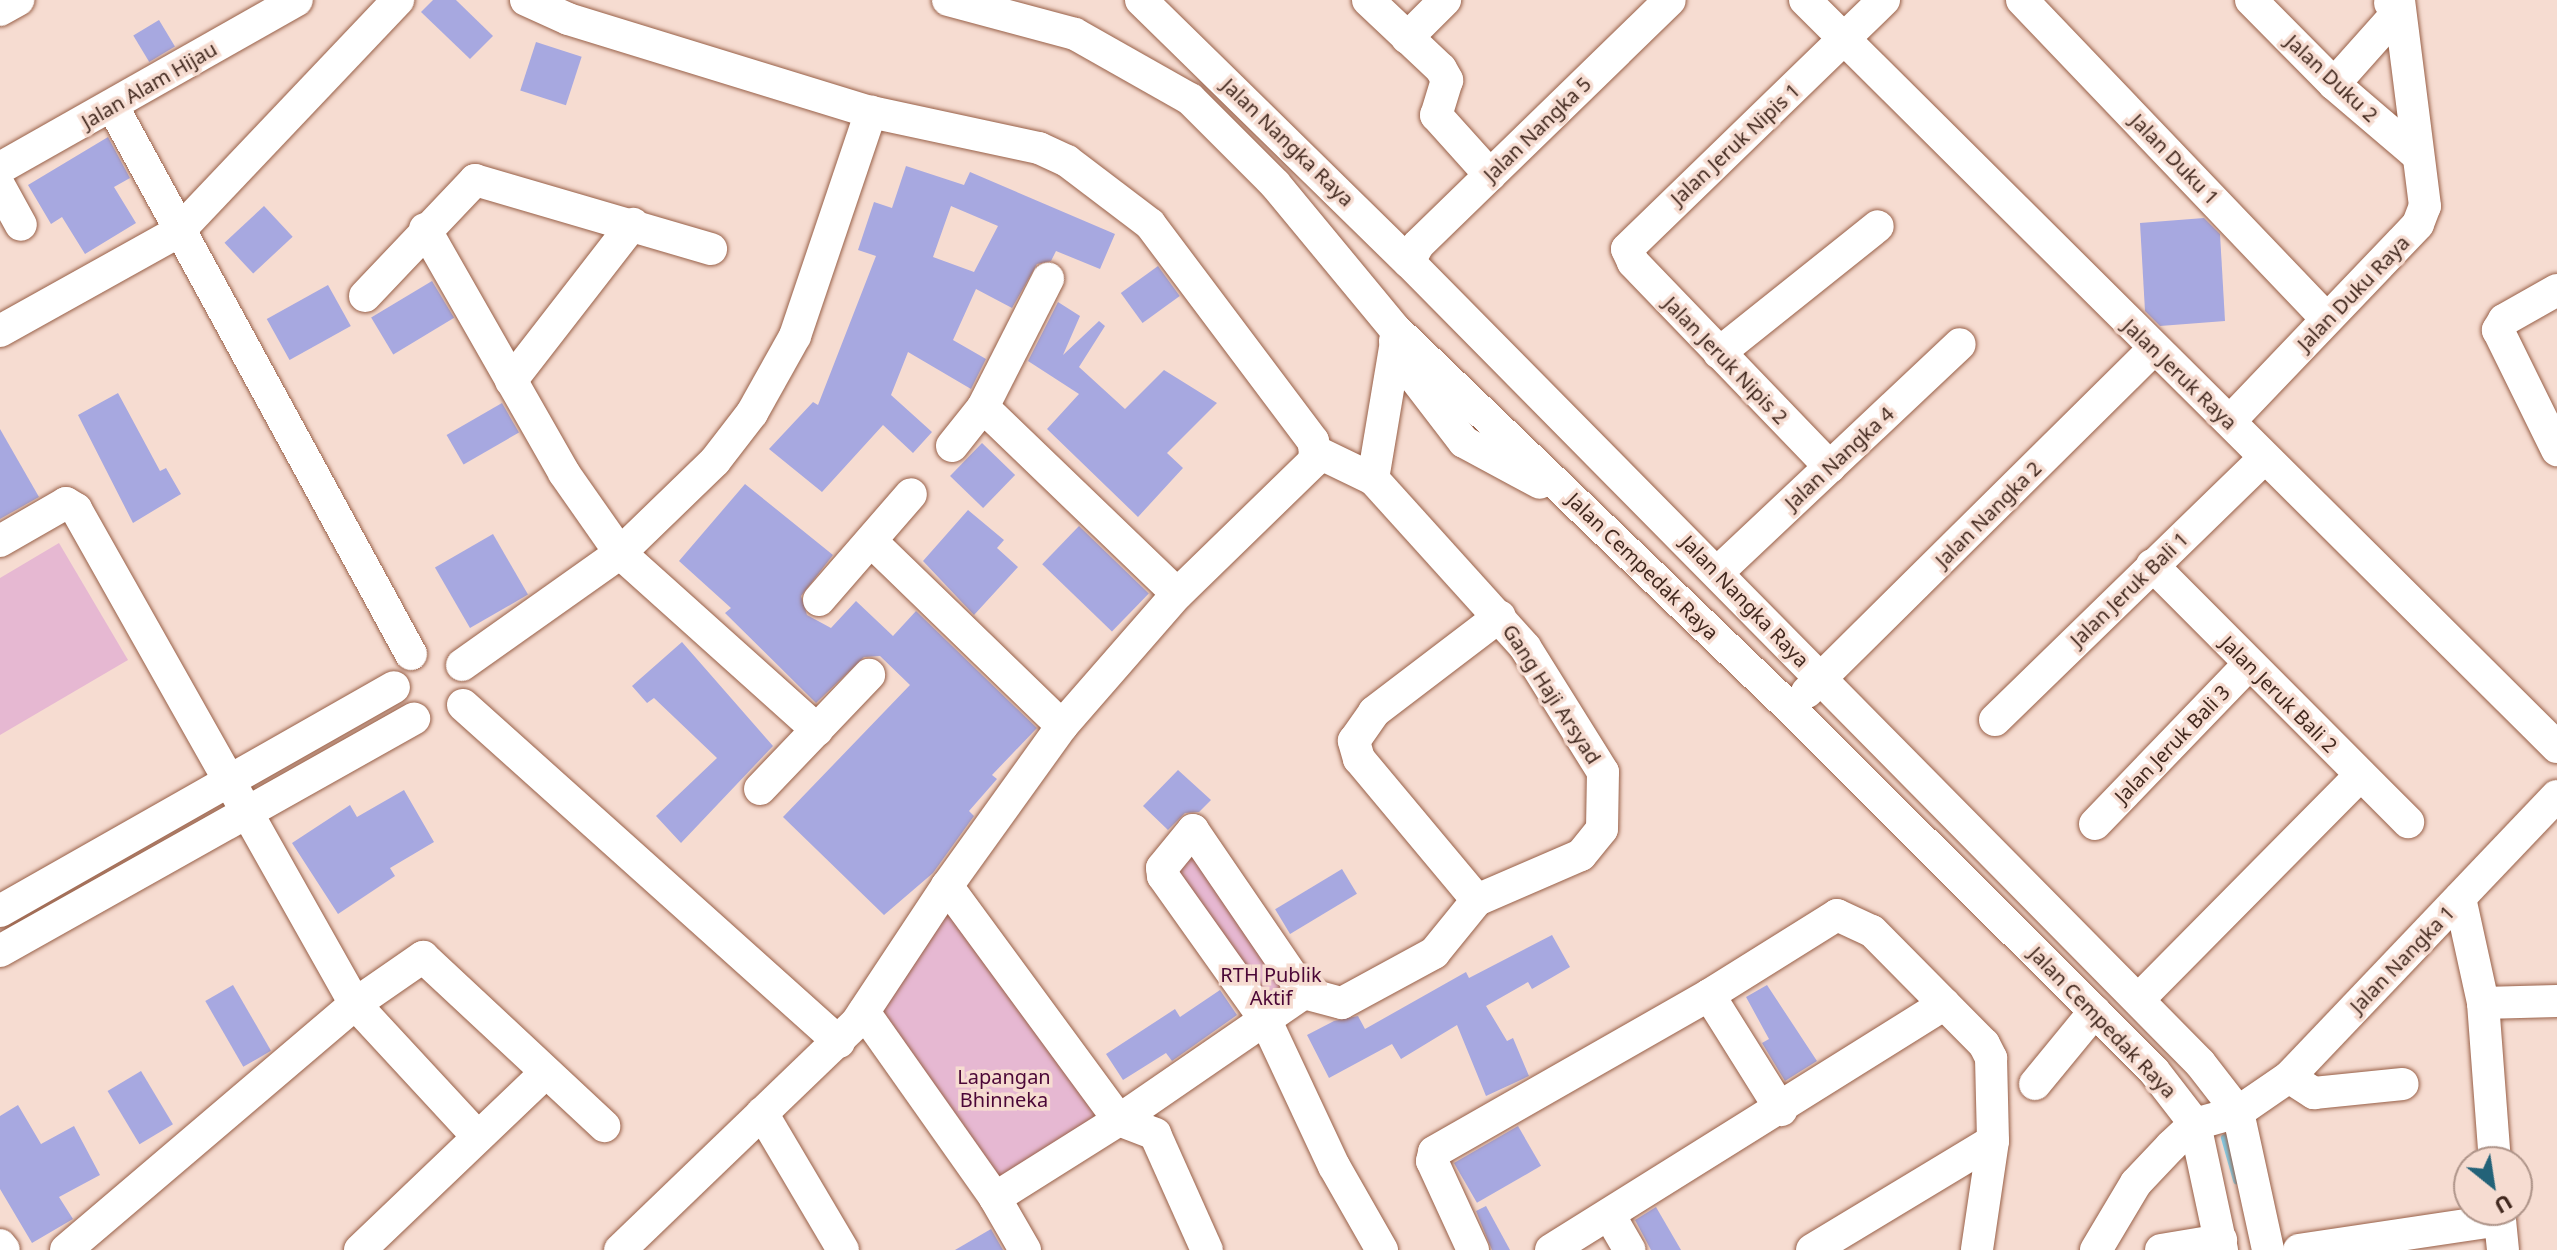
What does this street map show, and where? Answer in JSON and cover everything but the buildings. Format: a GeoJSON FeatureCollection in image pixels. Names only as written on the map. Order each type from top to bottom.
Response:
{"type":"FeatureCollection","features":[{"type":"Feature","properties":{"kind":"street"},"geometry":{"type":"LineString","coordinates":[[0,10],[18,0]]}},
{"type":"Feature","properties":{"kind":"street","name":"Jalan Alam Hijau"},"geometry":{"type":"LineString","coordinates":[[0,168],[113,107],[297,0]]}},
{"type":"Feature","properties":{"kind":"street"},"geometry":{"type":"LineString","coordinates":[[0,331],[178,232],[398,0]]}},
{"type":"Feature","properties":{"kind":"street"},"geometry":{"type":"LineString","coordinates":[[526,0],[568,19],[871,112],[1039,148],[1120,197],[1150,224],[1313,441],[1315,451],[1314,461],[1177,594],[1062,726],[947,886],[864,1012],[839,1042],[620,1250]]}},
{"type":"Feature","properties":{"kind":"street","name":"Jalan Cempedak Raya"},"geometry":{"type":"LineString","coordinates":[[948,0],[1015,6],[1152,74],[1190,99],[1275,184],[1394,338],[1578,503],[1790,708],[2154,1071],[2195,1124],[2222,1245]]}},
{"type":"Feature","properties":{"kind":"street","name":"Jalan Nangka Raya"},"geometry":{"type":"LineString","coordinates":[[1141,0],[1409,262],[2139,999],[2238,1112],[2268,1250]]}},
{"type":"Feature","properties":{"kind":"street"},"geometry":{"type":"LineString","coordinates":[[1368,0],[1447,80],[1436,115],[1490,175]]}},
{"type":"Feature","properties":{"kind":"street"},"geometry":{"type":"LineString","coordinates":[[1407,38],[1445,0]]}},
{"type":"Feature","properties":{"kind":"street","name":"Jalan Nangka 5"},"geometry":{"type":"LineString","coordinates":[[1409,262],[1418,245],[1670,0]]}},
{"type":"Feature","properties":{"kind":"street","name":"Jalan Jeruk Raya"},"geometry":{"type":"LineString","coordinates":[[1805,0],[2557,747]]}},
{"type":"Feature","properties":{"kind":"street","name":"Jalan Jeruk Nipis 1"},"geometry":{"type":"LineString","coordinates":[[1627,249],[1632,239],[1846,42],[1884,0]]}},
{"type":"Feature","properties":{"kind":"street","name":"Jalan Duku 1"},"geometry":{"type":"LineString","coordinates":[[2022,0],[2327,319]]}},
{"type":"Feature","properties":{"kind":"street","name":"Jalan Duku 2"},"geometry":{"type":"LineString","coordinates":[[2251,0],[2334,84],[2416,154]]}},
{"type":"Feature","properties":{"kind":"street"},"geometry":{"type":"LineString","coordinates":[[2334,84],[2395,4]]}},
{"type":"Feature","properties":{"kind":"street","name":"Jalan Duku Raya"},"geometry":{"type":"LineString","coordinates":[[2230,421],[2418,224],[2425,206],[2395,4]]}},
{"type":"Feature","properties":{"kind":"street"},"geometry":{"type":"LineString","coordinates":[[113,107],[178,232],[411,654]]}},
{"type":"Feature","properties":{"kind":"street"},"geometry":{"type":"LineString","coordinates":[[462,665],[620,553],[715,461],[773,377],[818,276],[871,112]]}},
{"type":"Feature","properties":{"kind":"street"},"geometry":{"type":"LineString","coordinates":[[1275,184],[1301,154]]}},
{"type":"Feature","properties":{"kind":"street"},"geometry":{"type":"LineString","coordinates":[[365,296],[425,229],[475,180],[711,249]]}},
{"type":"Feature","properties":{"kind":"street"},"geometry":{"type":"LineString","coordinates":[[0,187],[21,225]]}},
{"type":"Feature","properties":{"kind":"street"},"geometry":{"type":"LineString","coordinates":[[511,381],[633,224]]}},
{"type":"Feature","properties":{"kind":"street"},"geometry":{"type":"LineString","coordinates":[[1719,353],[1878,226]]}},
{"type":"Feature","properties":{"kind":"street"},"geometry":{"type":"LineString","coordinates":[[425,229],[564,473],[620,553],[817,730]]}},
{"type":"Feature","properties":{"kind":"street","name":"Jalan Jeruk Nipis 2"},"geometry":{"type":"LineString","coordinates":[[1627,249],[1633,262],[1830,467]]}},
{"type":"Feature","properties":{"kind":"street"},"geometry":{"type":"LineString","coordinates":[[952,446],[983,407],[1048,279]]}},
{"type":"Feature","properties":{"kind":"street"},"geometry":{"type":"LineString","coordinates":[[2557,290],[2504,320],[2498,330],[2557,450]]}},
{"type":"Feature","properties":{"kind":"street"},"geometry":{"type":"LineString","coordinates":[[1315,451],[1373,479],[1394,338]]}},
{"type":"Feature","properties":{"kind":"street","name":"Jalan Nangka 4"},"geometry":{"type":"LineString","coordinates":[[1718,572],[1960,344]]}},
{"type":"Feature","properties":{"kind":"street","name":"Jalan Nangka 2"},"geometry":{"type":"LineString","coordinates":[[1790,708],[2154,349]]}},
{"type":"Feature","properties":{"kind":"street"},"geometry":{"type":"LineString","coordinates":[[983,407],[1177,594]]}},
{"type":"Feature","properties":{"kind":"street","name":"Jalan Jeruk Bali 1"},"geometry":{"type":"LineString","coordinates":[[1995,720],[2264,458]]}},
{"type":"Feature","properties":{"kind":"street","name":"Gang Haji Arsyad"},"geometry":{"type":"LineString","coordinates":[[1304,993],[1342,1003],[1434,953],[1477,900],[1581,855],[1602,829],[1603,772],[1500,616],[1373,479]]}},
{"type":"Feature","properties":{"kind":"street"},"geometry":{"type":"LineString","coordinates":[[819,600],[911,494]]}},
{"type":"Feature","properties":{"kind":"street"},"geometry":{"type":"LineString","coordinates":[[0,541],[66,503],[76,509],[355,1004],[478,1137]]}},
{"type":"Feature","properties":{"kind":"street"},"geometry":{"type":"LineString","coordinates":[[871,541],[1062,726]]}},
{"type":"Feature","properties":{"kind":"street","name":"Jalan Jeruk Bali 2"},"geometry":{"type":"LineString","coordinates":[[2152,565],[2408,822]]}},
{"type":"Feature","properties":{"kind":"street"},"geometry":{"type":"LineString","coordinates":[[1477,900],[1359,759],[1354,741],[1374,712],[1500,616]]}},
{"type":"Feature","properties":{"kind":"street"},"geometry":{"type":"LineString","coordinates":[[430,648],[448,652],[462,665],[469,685],[463,705],[450,718],[432,723],[414,719],[400,706],[394,687],[398,669],[411,654],[430,648]]}},
{"type":"Feature","properties":{"kind":"street","name":"Jalan Jeruk Bali 3"},"geometry":{"type":"LineString","coordinates":[[2095,824],[2249,664]]}},
{"type":"Feature","properties":{"kind":"street"},"geometry":{"type":"LineString","coordinates":[[760,789],[869,675]]}},
{"type":"Feature","properties":{"kind":"street"},"geometry":{"type":"LineString","coordinates":[[0,911],[394,687]]}},
{"type":"Feature","properties":{"kind":"street"},"geometry":{"type":"LineString","coordinates":[[463,705],[839,1042]]}},
{"type":"Feature","properties":{"kind":"street"},"geometry":{"type":"LineString","coordinates":[[0,951],[414,719]]}},
{"type":"Feature","properties":{"kind":"street"},"geometry":{"type":"LineString","coordinates":[[2139,999],[2361,775]]}},
{"type":"Feature","properties":{"kind":"street","name":"Jalan Nangka 1"},"geometry":{"type":"LineString","coordinates":[[2195,1124],[2238,1112],[2289,1077],[2557,796]]}},
{"type":"Feature","properties":{"kind":"street"},"geometry":{"type":"LineString","coordinates":[[995,1198],[1119,1120],[1266,1021],[1304,993],[1193,830],[1162,868],[1163,876],[1266,1021],[1334,1166],[1382,1250]]}},
{"type":"Feature","properties":{"kind":"street"},"geometry":{"type":"LineString","coordinates":[[947,886],[1119,1120],[1155,1134],[1207,1250]]}},
{"type":"Feature","properties":{"kind":"street"},"geometry":{"type":"LineString","coordinates":[[2460,898],[2483,1003],[2494,1146]]}},
{"type":"Feature","properties":{"kind":"street"},"geometry":{"type":"LineString","coordinates":[[1473,1250],[1432,1161],[1434,1152],[1709,995],[1837,915],[1872,931],[1945,1004],[1991,1058],[1993,1141],[1977,1250]]}},
{"type":"Feature","properties":{"kind":"street"},"geometry":{"type":"LineString","coordinates":[[66,1250],[355,1004],[415,962],[431,959],[604,1126]]}},
{"type":"Feature","properties":{"kind":"street"},"geometry":{"type":"LineString","coordinates":[[1709,995],[1781,1110]]}},
{"type":"Feature","properties":{"kind":"street"},"geometry":{"type":"LineString","coordinates":[[2483,1003],[2557,1001]]}},
{"type":"Feature","properties":{"kind":"street"},"geometry":{"type":"LineString","coordinates":[[1551,1250],[1781,1110],[1945,1004]]}},
{"type":"Feature","properties":{"kind":"street"},"geometry":{"type":"LineString","coordinates":[[2035,1084],[2095,1011]]}},
{"type":"Feature","properties":{"kind":"street"},"geometry":{"type":"LineString","coordinates":[[864,1012],[995,1198],[1025,1250]]}},
{"type":"Feature","properties":{"kind":"street"},"geometry":{"type":"LineString","coordinates":[[360,1250],[546,1072]]}},
{"type":"Feature","properties":{"kind":"street"},"geometry":{"type":"LineString","coordinates":[[2289,1077],[2314,1093],[2403,1084]]}},
{"type":"Feature","properties":{"kind":"street"},"geometry":{"type":"LineString","coordinates":[[762,1113],[834,1246]]}},
{"type":"Feature","properties":{"kind":"street"},"geometry":{"type":"LineString","coordinates":[[2096,1250],[2136,1183],[2195,1124]]}},
{"type":"Feature","properties":{"kind":"street"},"geometry":{"type":"LineString","coordinates":[[1812,1250],[1993,1141]]}},
{"type":"Feature","properties":{"kind":"street"},"geometry":{"type":"LineString","coordinates":[[1610,1216],[1630,1250]]}},
{"type":"Feature","properties":{"kind":"street"},"geometry":{"type":"LineString","coordinates":[[2299,1250],[2501,1227]]}},
{"type":"Feature","properties":{"kind":"street"},"geometry":{"type":"LineString","coordinates":[[0,1245],[4,1250]]}},
{"type":"Feature","properties":{"kind":"street"},"geometry":{"type":"LineString","coordinates":[[2161,1250],[2222,1245]]}},
{"type":"Feature","properties":{"kind":"green space"},"geometry":{"type":"Polygon","coordinates":[[[59,543],[128,660],[0,735],[0,578],[59,543]]]}},
{"type":"Feature","properties":{"kind":"green space","name":"RTH Publik Aktif"},"geometry":{"type":"Polygon","coordinates":[[[1193,830],[1303,993],[1263,1021],[1152,857],[1193,830]]]}},
{"type":"Feature","properties":{"kind":"green space","name":"Lapangan Bhinneka"},"geometry":{"type":"Polygon","coordinates":[[[945,910],[1100,1118],[1001,1183],[877,1013],[945,910]]]}},
{"type":"Feature","properties":{"kind":"waterway"},"geometry":{"type":"LineString","coordinates":[[2225,1138],[2237,1180]]}}]}
